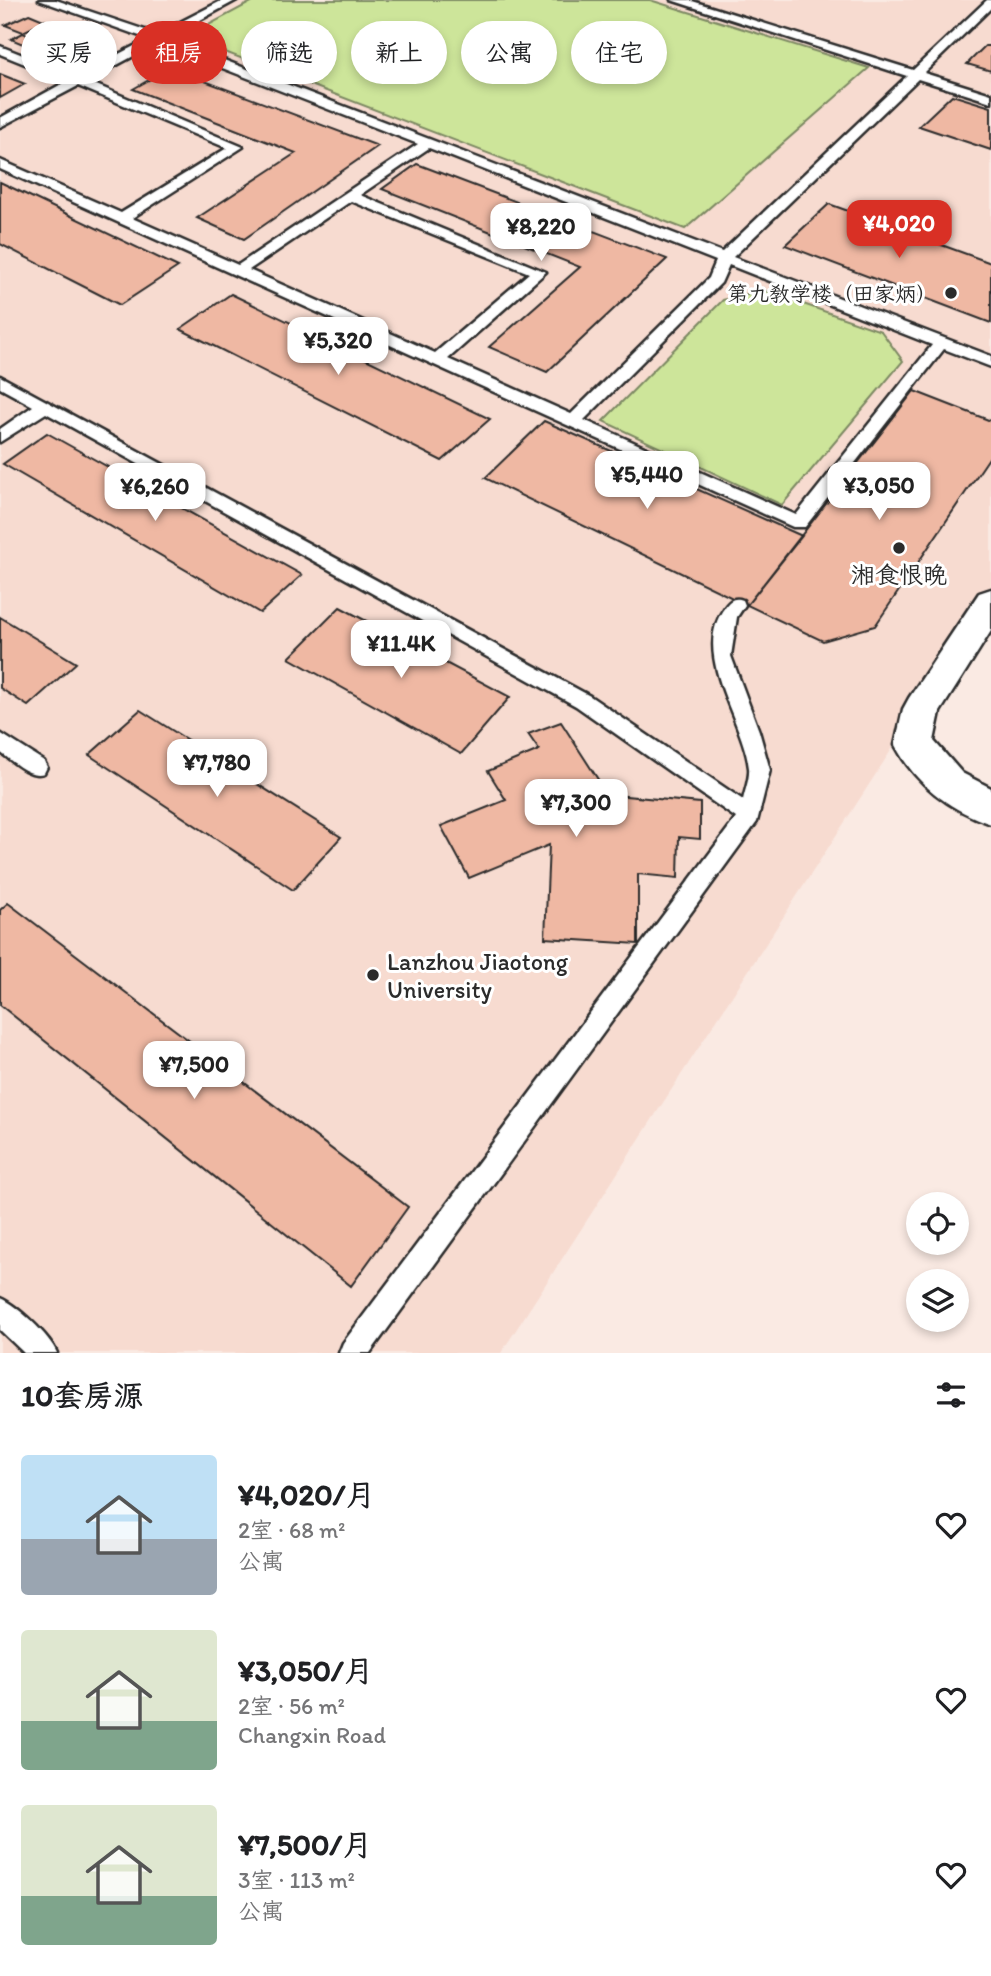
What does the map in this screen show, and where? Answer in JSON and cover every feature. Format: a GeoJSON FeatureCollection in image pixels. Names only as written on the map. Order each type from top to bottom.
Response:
{"type":"FeatureCollection","features":[{"type":"Feature","properties":{"kind":"street"},"geometry":{"type":"LineString","coordinates":[[991,602],[922,709],[914,745],[948,784],[991,807]]}},
{"type":"Feature","properties":{"kind":"lane"},"geometry":{"type":"LineString","coordinates":[[45,0],[131,29]]}},
{"type":"Feature","properties":{"kind":"lane"},"geometry":{"type":"LineString","coordinates":[[192,21],[231,0]]}},
{"type":"Feature","properties":{"kind":"lane"},"geometry":{"type":"LineString","coordinates":[[677,0],[991,98]]}},
{"type":"Feature","properties":{"kind":"lane"},"geometry":{"type":"LineString","coordinates":[[573,422],[716,280],[725,257],[991,2]]}},
{"type":"Feature","properties":{"kind":"lane"},"geometry":{"type":"LineString","coordinates":[[0,50],[21,58]]}},
{"type":"Feature","properties":{"kind":"lane"},"geometry":{"type":"LineString","coordinates":[[227,65],[991,362]]}},
{"type":"Feature","properties":{"kind":"lane"},"geometry":{"type":"LineString","coordinates":[[0,123],[72,84]]}},
{"type":"Feature","properties":{"kind":"lane"},"geometry":{"type":"LineString","coordinates":[[84,84],[237,147],[123,218]]}},
{"type":"Feature","properties":{"kind":"lane"},"geometry":{"type":"LineString","coordinates":[[240,270],[428,143]]}},
{"type":"Feature","properties":{"kind":"lane"},"geometry":{"type":"LineString","coordinates":[[0,164],[240,270],[797,526],[942,342]]}},
{"type":"Feature","properties":{"kind":"lane"},"geometry":{"type":"LineString","coordinates":[[350,196],[539,271],[437,360]]}},
{"type":"Feature","properties":{"kind":"lane"},"geometry":{"type":"LineString","coordinates":[[0,381],[583,701],[750,816]]}},
{"type":"Feature","properties":{"kind":"lane"},"geometry":{"type":"LineString","coordinates":[[0,437],[45,406]]}},
{"type":"Feature","properties":{"kind":"lane"},"geometry":{"type":"LineString","coordinates":[[353,1353],[750,816],[760,771],[749,731],[721,656],[728,616],[736,605]]}},
{"type":"Feature","properties":{"kind":"lane"},"geometry":{"type":"LineString","coordinates":[[0,741],[37,767]]}},
{"type":"Feature","properties":{"kind":"lane"},"geometry":{"type":"LineString","coordinates":[[0,1311],[43,1353]]}},
{"type":"Feature","properties":{"kind":"shaded area","name":"Lanzhou Jiaotong University"},"geometry":{"type":"Polygon","coordinates":[[[0,0],[991,0],[991,596],[501,1353],[0,1353],[0,0]]]}},
{"type":"Feature","properties":{"kind":"green space"},"geometry":{"type":"Polygon","coordinates":[[[255,0],[650,0],[869,68],[685,229],[308,84],[337,84],[337,21],[241,21],[241,58],[227,53],[227,21],[216,21],[255,0]]]}},
{"type":"Feature","properties":{"kind":"green space"},"geometry":{"type":"Polygon","coordinates":[[[763,290],[881,331],[903,361],[782,505],[603,421],[723,300],[763,290]]]}},
{"type":"Feature","properties":{"kind":"building"},"geometry":{"type":"Polygon","coordinates":[[[29,14],[46,21],[21,21],[21,31],[5,25],[29,14]]]}},
{"type":"Feature","properties":{"kind":"building"},"geometry":{"type":"Polygon","coordinates":[[[21,34],[21,43],[11,39],[21,34]]]}},
{"type":"Feature","properties":{"kind":"building"},"geometry":{"type":"Polygon","coordinates":[[[985,46],[991,46],[991,71],[967,64],[985,46]]]}},
{"type":"Feature","properties":{"kind":"building"},"geometry":{"type":"Polygon","coordinates":[[[0,74],[25,84],[0,98],[0,74]]]}},
{"type":"Feature","properties":{"kind":"building"},"geometry":{"type":"Polygon","coordinates":[[[142,84],[213,84],[378,146],[244,239],[197,218],[296,153],[133,89],[142,84]]]}},
{"type":"Feature","properties":{"kind":"building"},"geometry":{"type":"Polygon","coordinates":[[[952,95],[991,107],[991,150],[919,126],[952,95]]]}},
{"type":"Feature","properties":{"kind":"building"},"geometry":{"type":"Polygon","coordinates":[[[417,164],[667,259],[547,372],[489,347],[580,267],[382,189],[417,164]]]}},
{"type":"Feature","properties":{"kind":"building"},"geometry":{"type":"Polygon","coordinates":[[[0,182],[178,267],[120,305],[0,244],[0,182]]]}},
{"type":"Feature","properties":{"kind":"building","name":"第九教学楼（田家炳）"},"geometry":{"type":"Polygon","coordinates":[[[829,204],[991,263],[991,323],[785,245],[829,204]]]}},
{"type":"Feature","properties":{"kind":"building"},"geometry":{"type":"Polygon","coordinates":[[[231,294],[490,419],[442,461],[180,329],[231,294]]]}},
{"type":"Feature","properties":{"kind":"building"},"geometry":{"type":"Polygon","coordinates":[[[914,391],[991,421],[991,455],[875,626],[823,641],[747,605],[914,391]]]}},
{"type":"Feature","properties":{"kind":"building"},"geometry":{"type":"Polygon","coordinates":[[[544,421],[802,536],[747,605],[485,478],[544,421]]]}},
{"type":"Feature","properties":{"kind":"building"},"geometry":{"type":"Polygon","coordinates":[[[47,433],[302,575],[260,613],[3,464],[47,433]]]}},
{"type":"Feature","properties":{"kind":"building"},"geometry":{"type":"Polygon","coordinates":[[[340,607],[510,697],[461,754],[289,658],[340,607]]]}},
{"type":"Feature","properties":{"kind":"building"},"geometry":{"type":"Polygon","coordinates":[[[0,617],[76,663],[28,706],[0,688],[0,617]]]}},
{"type":"Feature","properties":{"kind":"building"},"geometry":{"type":"Polygon","coordinates":[[[140,710],[341,837],[293,890],[89,755],[140,710]]]}},
{"type":"Feature","properties":{"kind":"building"},"geometry":{"type":"Polygon","coordinates":[[[561,722],[601,784],[615,795],[700,803],[700,839],[679,837],[678,878],[638,874],[638,944],[545,938],[549,845],[469,878],[441,826],[506,800],[488,771],[539,750],[528,734],[561,722]]]}},
{"type":"Feature","properties":{"kind":"building"},"geometry":{"type":"Polygon","coordinates":[[[8,903],[408,1207],[351,1286],[0,1005],[0,910],[8,903]]]}},
{"type":"Feature","properties":{"kind":"place","name":"第九教学楼（田家炳）"},"geometry":{"type":"Point","coordinates":[951,293]}},
{"type":"Feature","properties":{"kind":"place","name":"湘食恨晚"},"geometry":{"type":"Point","coordinates":[899,548]}},
{"type":"Feature","properties":{"kind":"place","name":"Lanzhou Jiaotong University"},"geometry":{"type":"Point","coordinates":[373,975]}}]}
